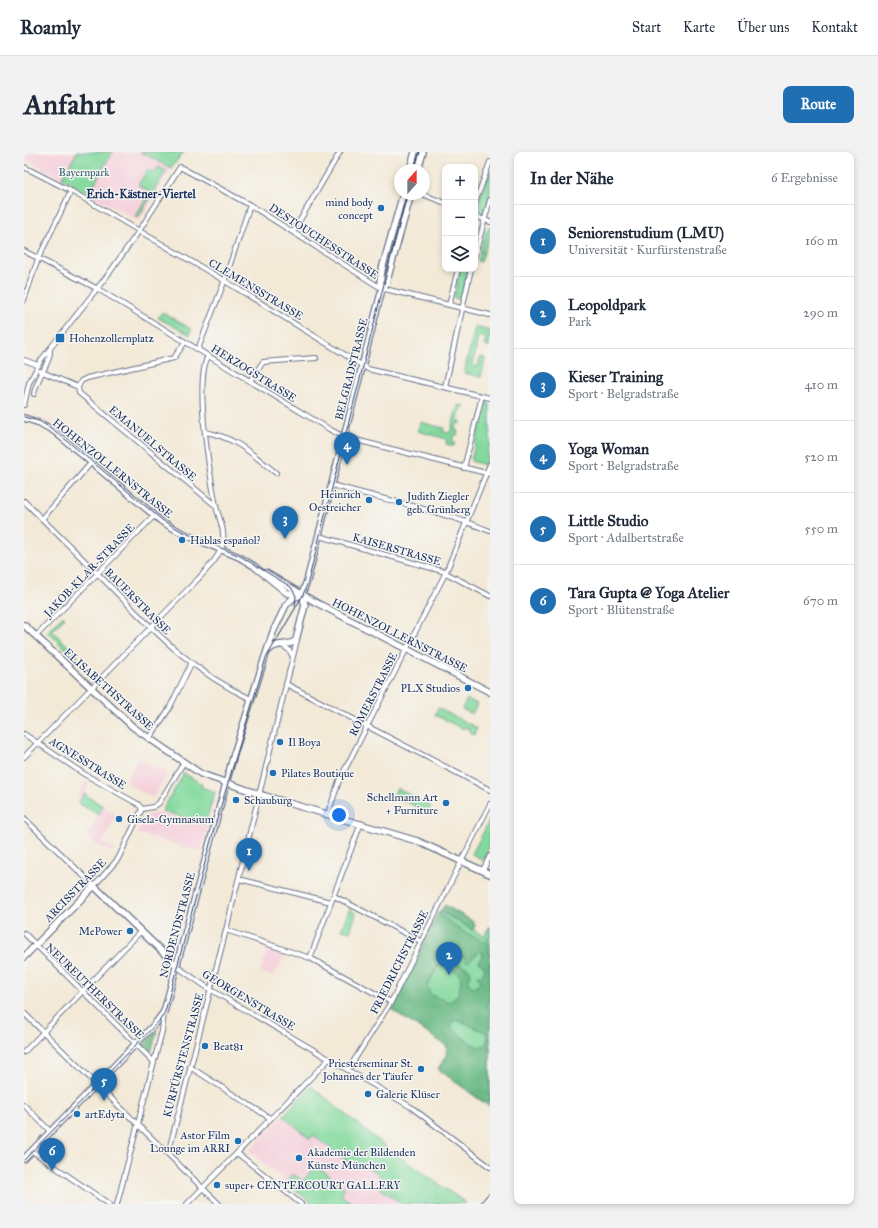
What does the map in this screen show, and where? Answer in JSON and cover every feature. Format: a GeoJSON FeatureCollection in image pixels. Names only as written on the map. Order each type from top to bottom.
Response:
{"type":"FeatureCollection","features":[{"type":"Feature","properties":{"kind":"main road"},"geometry":{"type":"LineString","coordinates":[[412,164],[415,152]]}},
{"type":"Feature","properties":{"kind":"main road"},"geometry":{"type":"LineString","coordinates":[[420,164],[423,152]]}},
{"type":"Feature","properties":{"kind":"main road","name":"BELGRADSTRASSE"},"geometry":{"type":"LineString","coordinates":[[382,289],[380,282],[382,269],[401,200]]}},
{"type":"Feature","properties":{"kind":"main road","name":"BELGRADSTRASSE"},"geometry":{"type":"LineString","coordinates":[[302,594],[307,582],[382,289],[386,284],[409,200]]}},
{"type":"Feature","properties":{"kind":"main road","name":"HOHENZOLLERNSTRASSE"},"geometry":{"type":"LineString","coordinates":[[24,418],[48,427],[154,516],[178,531],[221,549],[254,566],[302,594],[490,692]]}},
{"type":"Feature","properties":{"kind":"main road","name":"HOHENZOLLERNSTRASSE"},"geometry":{"type":"LineString","coordinates":[[254,566],[287,593],[294,595],[302,594]]}},
{"type":"Feature","properties":{"kind":"main road"},"geometry":{"type":"LineString","coordinates":[[266,654],[272,646],[292,643],[297,637],[305,605],[302,594],[290,601],[287,593]]}},
{"type":"Feature","properties":{"kind":"main road","name":"NORDENDSTRASSE"},"geometry":{"type":"LineString","coordinates":[[164,1012],[226,783],[251,700],[273,632],[282,612],[290,601]]}},
{"type":"Feature","properties":{"kind":"main road","name":"ELISABETHSTRASSE"},"geometry":{"type":"LineString","coordinates":[[24,625],[133,727],[204,775],[260,794],[417,841],[490,874]]}},
{"type":"Feature","properties":{"kind":"main road"},"geometry":{"type":"LineString","coordinates":[[273,632],[275,640],[279,644]]}},
{"type":"Feature","properties":{"kind":"main road","name":"GEORGENSTRASSE"},"geometry":{"type":"LineString","coordinates":[[94,886],[176,965]]}},
{"type":"Feature","properties":{"kind":"main road","name":"ARCISSTRASSE"},"geometry":{"type":"LineString","coordinates":[[24,957],[94,886]]}},
{"type":"Feature","properties":{"kind":"main road"},"geometry":{"type":"LineString","coordinates":[[24,1159],[159,1020],[164,1012]]}},
{"type":"Feature","properties":{"kind":"main road"},"geometry":{"type":"LineString","coordinates":[[484,1204],[490,1197]]}},
{"type":"Feature","properties":{"kind":"street"},"geometry":{"type":"LineString","coordinates":[[293,232],[340,152]]}},
{"type":"Feature","properties":{"kind":"street"},"geometry":{"type":"LineString","coordinates":[[476,200],[490,162]]}},
{"type":"Feature","properties":{"kind":"street","name":"CLEMENSSTRASSE"},"geometry":{"type":"LineString","coordinates":[[24,167],[71,191],[225,280],[368,369],[490,398]]}},
{"type":"Feature","properties":{"kind":"street","name":"DESTOUCHESSTRASSE"},"geometry":{"type":"LineString","coordinates":[[139,231],[180,167],[250,205],[382,289],[490,315]]}},
{"type":"Feature","properties":{"kind":"street"},"geometry":{"type":"LineString","coordinates":[[24,300],[38,259],[71,191]]}},
{"type":"Feature","properties":{"kind":"street"},"geometry":{"type":"LineString","coordinates":[[430,197],[442,202]]}},
{"type":"Feature","properties":{"kind":"street"},"geometry":{"type":"LineString","coordinates":[[478,243],[490,200]]}},
{"type":"Feature","properties":{"kind":"street"},"geometry":{"type":"LineString","coordinates":[[198,350],[225,280],[250,205]]}},
{"type":"Feature","properties":{"kind":"street"},"geometry":{"type":"LineString","coordinates":[[478,217],[490,222]]}},
{"type":"Feature","properties":{"kind":"street"},"geometry":{"type":"LineString","coordinates":[[24,405],[28,389],[37,367],[64,329],[98,289],[139,231]]}},
{"type":"Feature","properties":{"kind":"street","name":"HERZOGSTRASSE"},"geometry":{"type":"LineString","coordinates":[[24,251],[98,289],[344,437],[488,474]]}},
{"type":"Feature","properties":{"kind":"street"},"geometry":{"type":"LineString","coordinates":[[449,305],[457,272]]}},
{"type":"Feature","properties":{"kind":"street"},"geometry":{"type":"LineString","coordinates":[[445,388],[470,272]]}},
{"type":"Feature","properties":{"kind":"street"},"geometry":{"type":"LineString","coordinates":[[24,360],[37,367],[41,372],[78,388],[81,381],[87,378],[174,358],[185,342]]}},
{"type":"Feature","properties":{"kind":"street"},"geometry":{"type":"LineString","coordinates":[[28,389],[34,393],[41,372],[50,356],[50,350]]}},
{"type":"Feature","properties":{"kind":"street"},"geometry":{"type":"LineString","coordinates":[[24,757],[206,570],[221,549],[224,535],[216,506],[205,432],[202,373],[208,356]]}},
{"type":"Feature","properties":{"kind":"street"},"geometry":{"type":"LineString","coordinates":[[250,381],[262,362],[316,358]]}},
{"type":"Feature","properties":{"kind":"street","name":"EMANUELSTRASSE"},"geometry":{"type":"LineString","coordinates":[[78,388],[79,393],[216,506]]}},
{"type":"Feature","properties":{"kind":"street"},"geometry":{"type":"LineString","coordinates":[[464,468],[482,396]]}},
{"type":"Feature","properties":{"kind":"street"},"geometry":{"type":"LineString","coordinates":[[205,432],[222,435],[232,440],[276,473]]}},
{"type":"Feature","properties":{"kind":"street"},"geometry":{"type":"LineString","coordinates":[[42,519],[91,463]]}},
{"type":"Feature","properties":{"kind":"street","name":"RÖMERSTRASSE"},"geometry":{"type":"LineString","coordinates":[[328,814],[336,787],[446,572],[488,474],[490,464]]}},
{"type":"Feature","properties":{"kind":"street"},"geometry":{"type":"LineString","coordinates":[[332,486],[467,521],[490,531]]}},
{"type":"Feature","properties":{"kind":"street","name":"BAUERSTRASSE"},"geometry":{"type":"LineString","coordinates":[[24,501],[150,627],[191,664],[222,685],[251,700]]}},
{"type":"Feature","properties":{"kind":"street","name":"JAKOB-KLAR-STRASSE"},"geometry":{"type":"LineString","coordinates":[[36,636],[154,516]]}},
{"type":"Feature","properties":{"kind":"street","name":"KAISERSTRASSE"},"geometry":{"type":"LineString","coordinates":[[319,536],[446,572],[490,596]]}},
{"type":"Feature","properties":{"kind":"street","name":"KURFÜRSTENSTRASSE"},"geometry":{"type":"LineString","coordinates":[[168,1154],[239,879],[297,637]]}},
{"type":"Feature","properties":{"kind":"street"},"geometry":{"type":"LineString","coordinates":[[279,644],[289,650],[292,658]]}},
{"type":"Feature","properties":{"kind":"street"},"geometry":{"type":"LineString","coordinates":[[149,738],[169,709],[191,664]]}},
{"type":"Feature","properties":{"kind":"street"},"geometry":{"type":"LineString","coordinates":[[286,684],[490,790]]}},
{"type":"Feature","properties":{"kind":"street","name":"AGNESSTRASSE"},"geometry":{"type":"LineString","coordinates":[[24,734],[84,774],[138,804],[142,809]]}},
{"type":"Feature","properties":{"kind":"street"},"geometry":{"type":"LineString","coordinates":[[142,809],[153,807],[159,803],[184,762]]}},
{"type":"Feature","properties":{"kind":"street","name":"FRIEDRICHSTRASSE"},"geometry":{"type":"LineString","coordinates":[[348,1070],[391,1002],[420,941],[490,804]]}},
{"type":"Feature","properties":{"kind":"street","name":"ARCISSTRASSE"},"geometry":{"type":"LineString","coordinates":[[94,886],[117,861],[142,809]]}},
{"type":"Feature","properties":{"kind":"street","name":"GEORGENSTRASSE"},"geometry":{"type":"LineString","coordinates":[[24,818],[94,886]]}},
{"type":"Feature","properties":{"kind":"street"},"geometry":{"type":"LineString","coordinates":[[310,958],[361,823]]}},
{"type":"Feature","properties":{"kind":"street"},"geometry":{"type":"LineString","coordinates":[[483,870],[490,856]]}},
{"type":"Feature","properties":{"kind":"street"},"geometry":{"type":"LineString","coordinates":[[239,879],[331,902]]}},
{"type":"Feature","properties":{"kind":"street"},"geometry":{"type":"LineString","coordinates":[[334,896],[420,941]]}},
{"type":"Feature","properties":{"kind":"street"},"geometry":{"type":"LineString","coordinates":[[226,930],[310,958],[391,1002]]}},
{"type":"Feature","properties":{"kind":"street"},"geometry":{"type":"LineString","coordinates":[[24,1052],[141,931]]}},
{"type":"Feature","properties":{"kind":"street","name":"NEUREUTHERSTRASSE"},"geometry":{"type":"LineString","coordinates":[[24,933],[153,1061]]}},
{"type":"Feature","properties":{"kind":"street","name":"GEORGENSTRASSE"},"geometry":{"type":"LineString","coordinates":[[176,965],[210,989],[411,1107],[490,1167]]}},
{"type":"Feature","properties":{"kind":"street","name":"NORDENDSTRASSE"},"geometry":{"type":"LineString","coordinates":[[117,1204],[162,1031],[164,1012]]}},
{"type":"Feature","properties":{"kind":"street"},"geometry":{"type":"LineString","coordinates":[[24,1013],[220,1204]]}},
{"type":"Feature","properties":{"kind":"street"},"geometry":{"type":"LineString","coordinates":[[187,1204],[329,1059]]}},
{"type":"Feature","properties":{"kind":"street"},"geometry":{"type":"LineString","coordinates":[[190,1067],[270,1118]]}},
{"type":"Feature","properties":{"kind":"street"},"geometry":{"type":"LineString","coordinates":[[24,1105],[50,1131]]}},
{"type":"Feature","properties":{"kind":"street"},"geometry":{"type":"LineString","coordinates":[[32,1151],[110,1204]]}},
{"type":"Feature","properties":{"kind":"street"},"geometry":{"type":"LineString","coordinates":[[237,1153],[301,1204]]}},
{"type":"Feature","properties":{"kind":"shaded area"},"geometry":{"type":"Polygon","coordinates":[[[24,152],[77,152],[62,178],[24,159],[24,152]]]}},
{"type":"Feature","properties":{"kind":"shaded area"},"geometry":{"type":"Polygon","coordinates":[[[112,152],[140,152],[171,168],[139,221],[89,194],[112,152]]]}},
{"type":"Feature","properties":{"kind":"shaded area"},"geometry":{"type":"Polygon","coordinates":[[[139,759],[155,770],[158,766],[168,773],[153,798],[125,782],[139,759]]]}},
{"type":"Feature","properties":{"kind":"shaded area"},"geometry":{"type":"Polygon","coordinates":[[[86,781],[89,783],[84,793],[116,815],[103,843],[115,849],[113,852],[97,845],[86,835],[98,816],[75,801],[86,781]]]}},
{"type":"Feature","properties":{"kind":"shaded area"},"geometry":{"type":"Polygon","coordinates":[[[158,812],[208,827],[201,852],[137,833],[146,816],[158,812]]]}},
{"type":"Feature","properties":{"kind":"shaded area"},"geometry":{"type":"Polygon","coordinates":[[[267,950],[285,956],[273,976],[260,972],[267,950]]]}},
{"type":"Feature","properties":{"kind":"shaded area","name":"Akademie der Bildenden Künste München"},"geometry":{"type":"Polygon","coordinates":[[[283,1116],[309,1139],[313,1135],[354,1168],[362,1165],[373,1170],[381,1178],[381,1188],[401,1204],[313,1204],[248,1151],[283,1116]]]}},
{"type":"Feature","properties":{"kind":"green space","name":"Bayernpark"},"geometry":{"type":"Polygon","coordinates":[[[77,152],[112,152],[89,194],[62,178],[77,152]]]}},
{"type":"Feature","properties":{"kind":"green space"},"geometry":{"type":"Polygon","coordinates":[[[140,152],[184,152],[171,168],[140,152]]]}},
{"type":"Feature","properties":{"kind":"green space"},"geometry":{"type":"Polygon","coordinates":[[[158,167],[166,171],[138,218],[135,217],[150,192],[138,185],[148,169],[155,173],[158,167]]]}},
{"type":"Feature","properties":{"kind":"green space"},"geometry":{"type":"Polygon","coordinates":[[[490,170],[490,194],[483,214],[478,212],[478,203],[490,170]]]}},
{"type":"Feature","properties":{"kind":"green space"},"geometry":{"type":"Polygon","coordinates":[[[490,227],[490,233],[481,262],[478,261],[486,230],[490,227]]]}},
{"type":"Feature","properties":{"kind":"green space"},"geometry":{"type":"Polygon","coordinates":[[[459,272],[467,272],[461,300],[454,298],[459,272]]]}},
{"type":"Feature","properties":{"kind":"green space"},"geometry":{"type":"Polygon","coordinates":[[[162,312],[191,329],[190,335],[158,318],[162,312]]]}},
{"type":"Feature","properties":{"kind":"green space"},"geometry":{"type":"Polygon","coordinates":[[[475,327],[490,331],[489,347],[484,346],[486,338],[478,336],[473,366],[478,367],[480,357],[485,358],[481,377],[464,373],[475,327]]]}},
{"type":"Feature","properties":{"kind":"green space"},"geometry":{"type":"Polygon","coordinates":[[[485,402],[490,404],[490,443],[485,465],[471,461],[485,402]]]}},
{"type":"Feature","properties":{"kind":"green space"},"geometry":{"type":"Polygon","coordinates":[[[458,405],[464,406],[460,412],[458,420],[461,421],[460,424],[457,423],[455,430],[458,431],[457,435],[454,435],[452,442],[455,443],[454,446],[446,444],[447,439],[418,431],[420,422],[444,428],[443,432],[450,433],[458,405]]]}},
{"type":"Feature","properties":{"kind":"green space"},"geometry":{"type":"Polygon","coordinates":[[[63,616],[65,618],[52,631],[78,655],[75,659],[48,632],[63,616]]]}},
{"type":"Feature","properties":{"kind":"green space"},"geometry":{"type":"Polygon","coordinates":[[[467,699],[477,704],[472,714],[462,709],[467,699]]]}},
{"type":"Feature","properties":{"kind":"green space"},"geometry":{"type":"Polygon","coordinates":[[[438,708],[477,728],[474,735],[469,732],[470,730],[464,727],[463,729],[435,715],[438,708]]]}},
{"type":"Feature","properties":{"kind":"green space"},"geometry":{"type":"Polygon","coordinates":[[[184,773],[202,784],[201,787],[215,792],[205,824],[162,811],[184,773]]]}},
{"type":"Feature","properties":{"kind":"green space"},"geometry":{"type":"Polygon","coordinates":[[[397,788],[431,806],[429,811],[393,796],[397,788]]]}},
{"type":"Feature","properties":{"kind":"green space"},"geometry":{"type":"Polygon","coordinates":[[[84,794],[103,806],[98,815],[78,803],[84,794]]]}},
{"type":"Feature","properties":{"kind":"green space"},"geometry":{"type":"Polygon","coordinates":[[[490,819],[490,845],[483,860],[472,854],[490,819]]]}},
{"type":"Feature","properties":{"kind":"green space"},"geometry":{"type":"Polygon","coordinates":[[[445,905],[474,922],[475,926],[473,930],[440,911],[445,905]]]}},
{"type":"Feature","properties":{"kind":"green space"},"geometry":{"type":"Polygon","coordinates":[[[350,908],[356,914],[350,932],[341,930],[350,908]]]}},
{"type":"Feature","properties":{"kind":"green space"},"geometry":{"type":"Polygon","coordinates":[[[439,911],[484,936],[490,926],[490,939],[486,938],[490,941],[490,1103],[488,1106],[438,1069],[447,1053],[447,1046],[392,1010],[439,911]]]}},
{"type":"Feature","properties":{"kind":"green space"},"geometry":{"type":"Polygon","coordinates":[[[438,913],[464,932],[490,944],[490,996],[487,1006],[490,1013],[490,1101],[485,1103],[438,1069],[445,1061],[447,1046],[392,1010],[438,913]],[[452,951],[448,960],[468,968],[471,972],[468,982],[472,987],[478,986],[481,979],[477,977],[478,975],[483,974],[485,968],[479,962],[483,953],[480,951],[468,962],[465,961],[466,958],[452,951]],[[440,963],[427,986],[431,995],[449,1002],[457,995],[460,988],[461,977],[450,967],[440,963]],[[453,1020],[451,1027],[466,1040],[480,1047],[484,1047],[488,1039],[487,1033],[463,1022],[453,1020]]]}},
{"type":"Feature","properties":{"kind":"green space"},"geometry":{"type":"Polygon","coordinates":[[[157,1031],[152,1050],[149,1051],[143,1045],[157,1031]]]}},
{"type":"Feature","properties":{"kind":"green space"},"geometry":{"type":"Polygon","coordinates":[[[311,1086],[391,1151],[466,1203],[401,1204],[380,1188],[381,1178],[373,1170],[362,1165],[355,1168],[313,1135],[310,1139],[283,1116],[311,1086]]]}},
{"type":"Feature","properties":{"kind":"green space"},"geometry":{"type":"Polygon","coordinates":[[[316,1165],[345,1188],[341,1195],[353,1204],[313,1204],[286,1182],[293,1174],[303,1181],[316,1165]]]}},
{"type":"Feature","properties":{"kind":"tram line"},"geometry":{"type":"LineString","coordinates":[[416,164],[420,152]]}},
{"type":"Feature","properties":{"kind":"tram line"},"geometry":{"type":"LineString","coordinates":[[24,1160],[160,1020],[165,1012],[214,829],[266,658],[303,595],[308,582],[405,200]]}},
{"type":"Feature","properties":{"kind":"tram line"},"geometry":{"type":"LineString","coordinates":[[24,417],[39,421],[54,430],[162,520],[183,532],[240,556],[291,587],[296,596],[295,606]]}},
{"type":"Feature","properties":{"kind":"place","name":"mind body concept"},"geometry":{"type":"Point","coordinates":[381,208]}},
{"type":"Feature","properties":{"kind":"place","name":"Hohenzollernplatz"},"geometry":{"type":"Point","coordinates":[60,338]}},
{"type":"Feature","properties":{"kind":"place","name":"Yoga Woman"},"geometry":{"type":"Point","coordinates":[347,465]}},
{"type":"Feature","properties":{"kind":"place","name":"Heinrich Oestreicher"},"geometry":{"type":"Point","coordinates":[369,500]}},
{"type":"Feature","properties":{"kind":"place","name":"Judith Ziegler geb. Grünberg"},"geometry":{"type":"Point","coordinates":[399,502]}},
{"type":"Feature","properties":{"kind":"place","name":"Kieser Training"},"geometry":{"type":"Point","coordinates":[285,539]}},
{"type":"Feature","properties":{"kind":"place","name":"Hablas español?"},"geometry":{"type":"Point","coordinates":[182,540]}},
{"type":"Feature","properties":{"kind":"place","name":"PLX Studios"},"geometry":{"type":"Point","coordinates":[468,688]}},
{"type":"Feature","properties":{"kind":"place","name":"Il Boya"},"geometry":{"type":"Point","coordinates":[280,742]}},
{"type":"Feature","properties":{"kind":"place","name":"Pilates Boutique"},"geometry":{"type":"Point","coordinates":[273,773]}},
{"type":"Feature","properties":{"kind":"place","name":"Schauburg"},"geometry":{"type":"Point","coordinates":[236,800]}},
{"type":"Feature","properties":{"kind":"place","name":"Schellmann Art + Furniture"},"geometry":{"type":"Point","coordinates":[446,803]}},
{"type":"Feature","properties":{"kind":"place","name":"Gisela-Gymnasium"},"geometry":{"type":"Point","coordinates":[119,819]}},
{"type":"Feature","properties":{"kind":"place","name":"Seniorenstudium (LMU)"},"geometry":{"type":"Point","coordinates":[249,871]}},
{"type":"Feature","properties":{"kind":"place","name":"MePower"},"geometry":{"type":"Point","coordinates":[130,931]}},
{"type":"Feature","properties":{"kind":"place","name":"Leopoldpark"},"geometry":{"type":"Point","coordinates":[449,975]}},
{"type":"Feature","properties":{"kind":"place","name":"Beat81"},"geometry":{"type":"Point","coordinates":[205,1046]}},
{"type":"Feature","properties":{"kind":"place","name":"Priesterseminar St. Johannes der Täufer"},"geometry":{"type":"Point","coordinates":[421,1069]}},
{"type":"Feature","properties":{"kind":"place","name":"Galerie Klüser"},"geometry":{"type":"Point","coordinates":[368,1094]}},
{"type":"Feature","properties":{"kind":"place","name":"Little Studio"},"geometry":{"type":"Point","coordinates":[104,1101]}},
{"type":"Feature","properties":{"kind":"place","name":"artEdyta"},"geometry":{"type":"Point","coordinates":[77,1114]}},
{"type":"Feature","properties":{"kind":"place","name":"Astor Film Lounge im ARRI"},"geometry":{"type":"Point","coordinates":[238,1141]}},
{"type":"Feature","properties":{"kind":"place","name":"Akademie der Bildenden Künste München"},"geometry":{"type":"Point","coordinates":[299,1158]}},
{"type":"Feature","properties":{"kind":"place","name":"Tara Gupta @ Yoga Atelier"},"geometry":{"type":"Point","coordinates":[52,1171]}},
{"type":"Feature","properties":{"kind":"place","name":"super+ CENTERCOURT GALLERY"},"geometry":{"type":"Point","coordinates":[217,1185]}},
{"type":"Feature","properties":{"kind":"district","name":"Erich-Kästner-Viertel"},"geometry":{"type":"Point","coordinates":[141,194]}}]}
